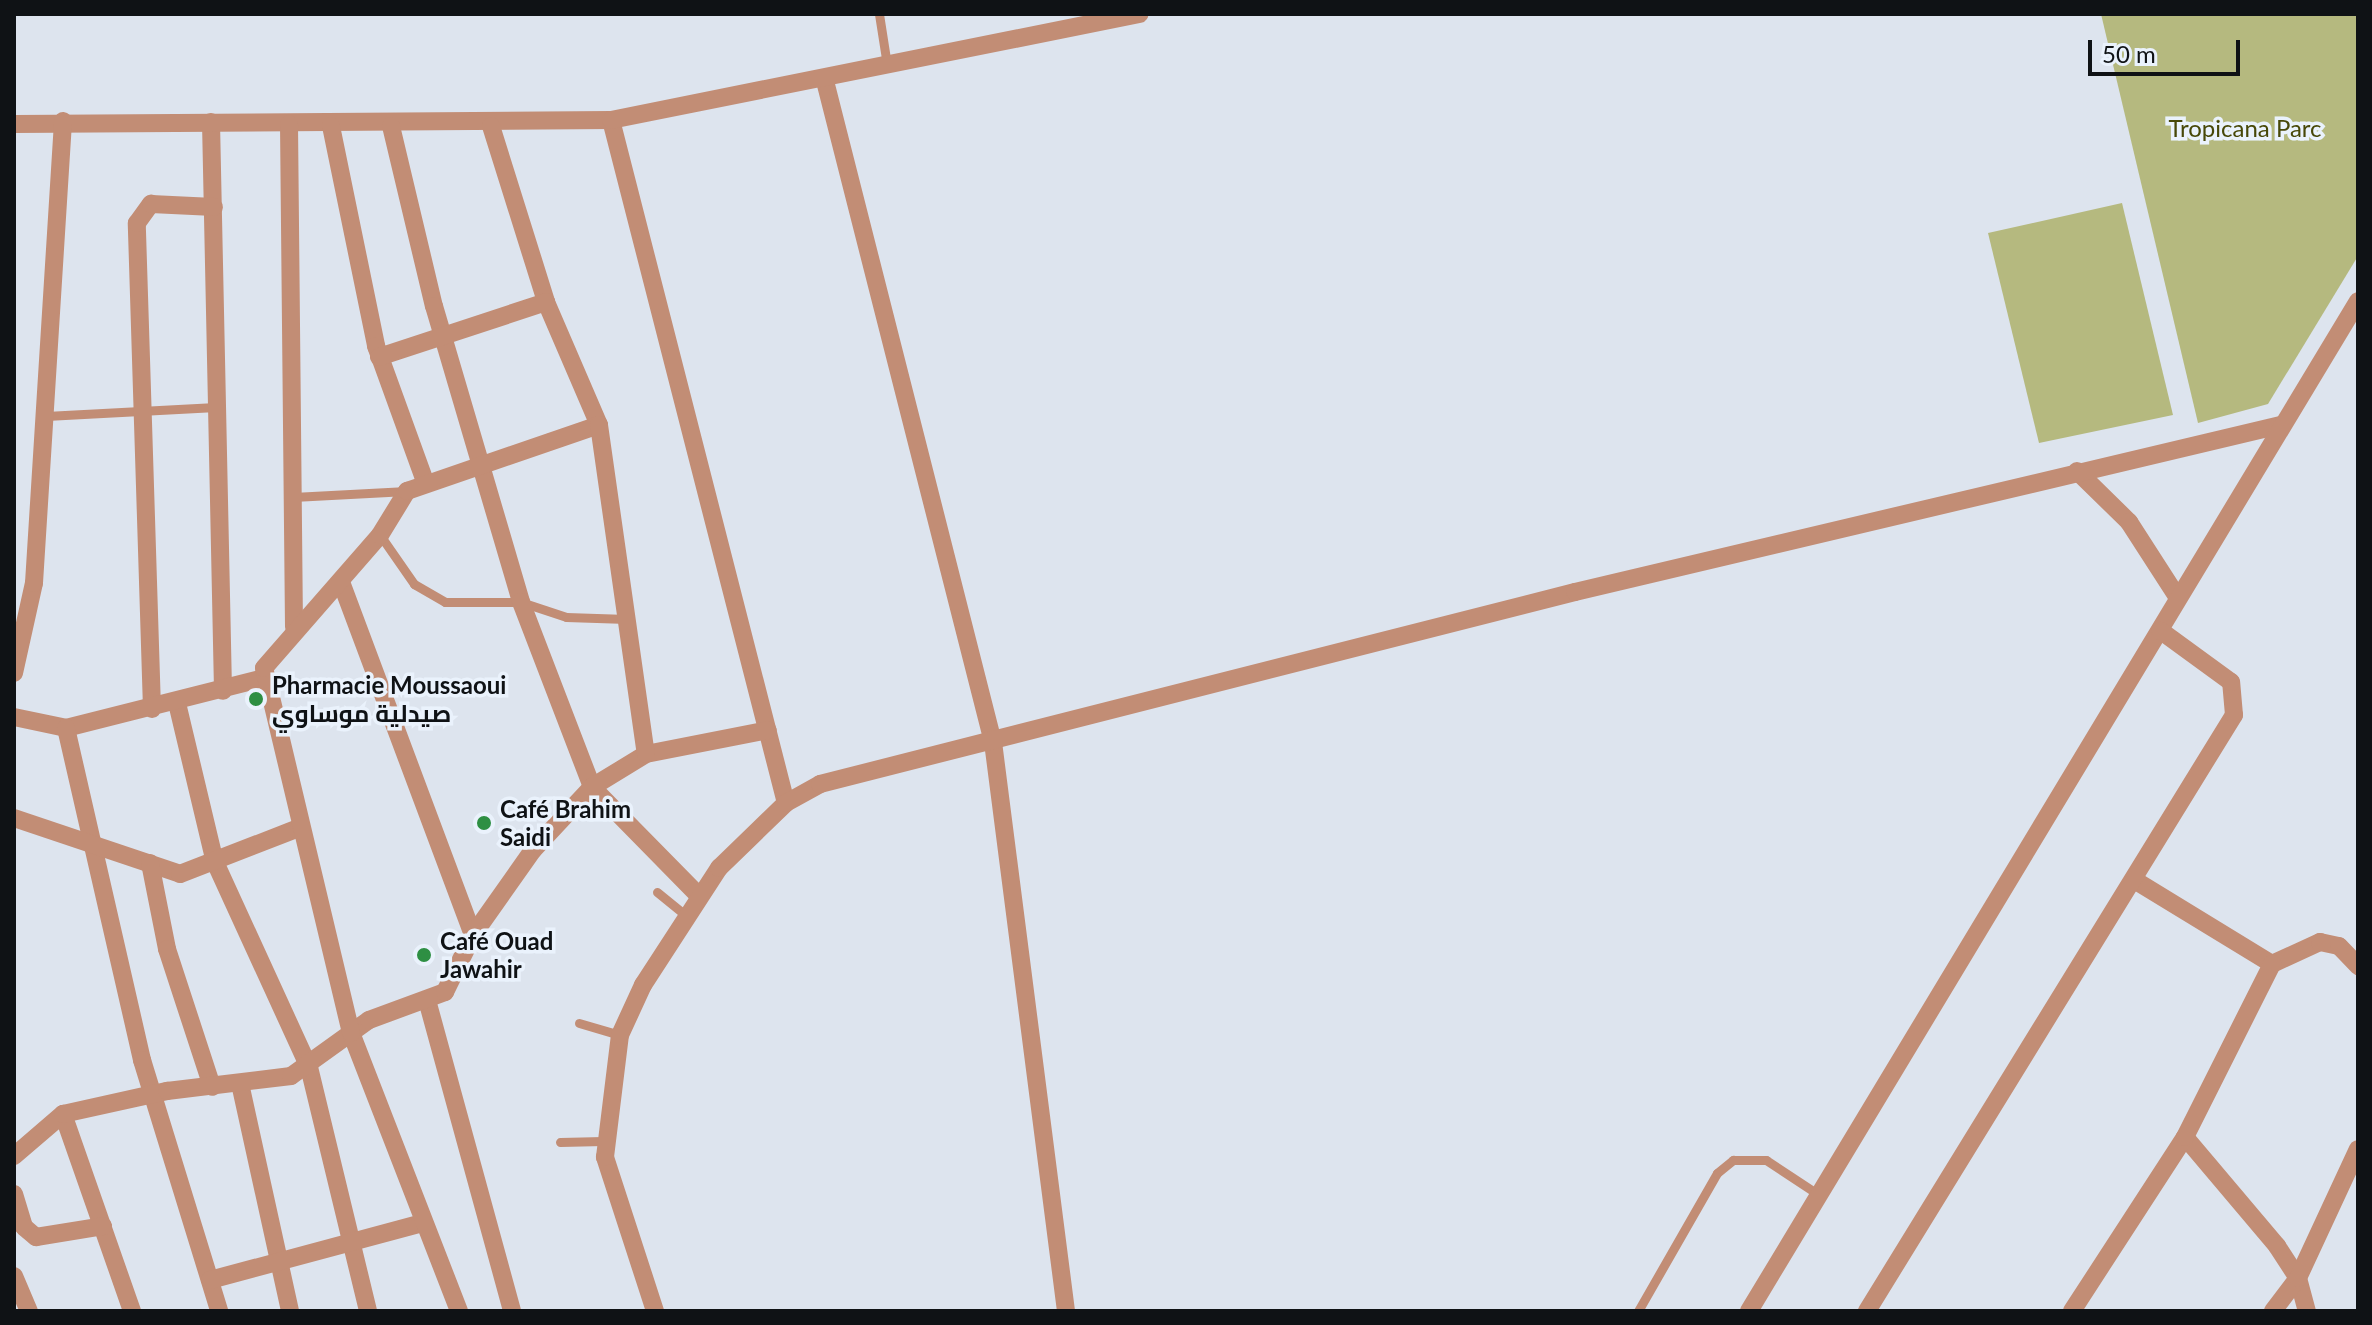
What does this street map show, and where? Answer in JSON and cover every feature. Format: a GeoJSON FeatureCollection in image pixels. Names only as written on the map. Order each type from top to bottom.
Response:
{"type":"FeatureCollection","features":[{"type":"Feature","properties":{"kind":"street"},"geometry":{"type":"LineString","coordinates":[[14,124],[63,121],[491,126],[611,120],[825,81],[1139,14]]}},
{"type":"Feature","properties":{"kind":"street"},"geometry":{"type":"LineString","coordinates":[[825,81],[993,742],[1066,1311]]}},
{"type":"Feature","properties":{"kind":"street"},"geometry":{"type":"LineString","coordinates":[[611,120],[786,803]]}},
{"type":"Feature","properties":{"kind":"street"},"geometry":{"type":"LineString","coordinates":[[14,673],[34,583],[63,121]]}},
{"type":"Feature","properties":{"kind":"street"},"geometry":{"type":"LineString","coordinates":[[211,122],[223,691]]}},
{"type":"Feature","properties":{"kind":"street"},"geometry":{"type":"LineString","coordinates":[[289,124],[294,627]]}},
{"type":"Feature","properties":{"kind":"street"},"geometry":{"type":"LineString","coordinates":[[331,126],[379,357],[425,481]]}},
{"type":"Feature","properties":{"kind":"street"},"geometry":{"type":"LineString","coordinates":[[391,126],[444,337],[485,466],[521,602],[592,787],[699,896]]}},
{"type":"Feature","properties":{"kind":"street"},"geometry":{"type":"LineString","coordinates":[[491,126],[546,302],[599,425],[646,754]]}},
{"type":"Feature","properties":{"kind":"street"},"geometry":{"type":"LineString","coordinates":[[152,709],[137,223],[151,204],[214,207]]}},
{"type":"Feature","properties":{"kind":"street"},"geometry":{"type":"LineString","coordinates":[[1749,1311],[2358,301]]}},
{"type":"Feature","properties":{"kind":"street"},"geometry":{"type":"LineString","coordinates":[[379,357],[546,302]]}},
{"type":"Feature","properties":{"kind":"street"},"geometry":{"type":"LineString","coordinates":[[459,1311],[351,1033],[264,678],[267,659],[294,627],[341,582],[380,535],[407,491],[425,481],[485,466],[599,425]]}},
{"type":"Feature","properties":{"kind":"street"},"geometry":{"type":"LineString","coordinates":[[655,1311],[603,1141],[620,1035],[685,915],[786,803],[848,774],[993,742],[2077,471],[2281,425]]}},
{"type":"Feature","properties":{"kind":"street"},"geometry":{"type":"LineString","coordinates":[[2077,471],[2129,522],[2178,598]]}},
{"type":"Feature","properties":{"kind":"street"},"geometry":{"type":"LineString","coordinates":[[341,582],[473,935]]}},
{"type":"Feature","properties":{"kind":"street"},"geometry":{"type":"LineString","coordinates":[[1867,1311],[2136,881],[2234,715],[2231,682],[2222,671],[2161,631]]}},
{"type":"Feature","properties":{"kind":"street"},"geometry":{"type":"LineString","coordinates":[[14,717],[66,728],[177,703],[264,678]]}},
{"type":"Feature","properties":{"kind":"street"},"geometry":{"type":"LineString","coordinates":[[177,703],[215,862],[309,1067],[368,1311]]}},
{"type":"Feature","properties":{"kind":"street"},"geometry":{"type":"LineString","coordinates":[[66,728],[153,1094],[219,1311]]}},
{"type":"Feature","properties":{"kind":"street"},"geometry":{"type":"LineString","coordinates":[[14,1156],[63,1114],[153,1094],[212,1087],[241,1088],[309,1067],[351,1033],[396,1007],[427,1000],[452,982],[473,935],[533,850],[592,787],[646,754],[768,730]]}},
{"type":"Feature","properties":{"kind":"street"},"geometry":{"type":"LineString","coordinates":[[14,818],[180,874],[301,827]]}},
{"type":"Feature","properties":{"kind":"street"},"geometry":{"type":"LineString","coordinates":[[150,863],[167,949],[212,1087]]}},
{"type":"Feature","properties":{"kind":"street"},"geometry":{"type":"LineString","coordinates":[[2136,881],[2272,964]]}},
{"type":"Feature","properties":{"kind":"street"},"geometry":{"type":"LineString","coordinates":[[2072,1311],[2185,1137],[2272,964],[2320,942],[2339,946],[2358,966]]}},
{"type":"Feature","properties":{"kind":"street"},"geometry":{"type":"LineString","coordinates":[[427,1000],[512,1311]]}},
{"type":"Feature","properties":{"kind":"street"},"geometry":{"type":"LineString","coordinates":[[241,1088],[290,1311]]}},
{"type":"Feature","properties":{"kind":"street"},"geometry":{"type":"LineString","coordinates":[[63,1114],[132,1311]]}},
{"type":"Feature","properties":{"kind":"street"},"geometry":{"type":"LineString","coordinates":[[2185,1137],[2298,1278],[2307,1311]]}},
{"type":"Feature","properties":{"kind":"street"},"geometry":{"type":"LineString","coordinates":[[2273,1311],[2298,1278],[2358,1149]]}},
{"type":"Feature","properties":{"kind":"street"},"geometry":{"type":"LineString","coordinates":[[14,1194],[19,1226],[45,1239],[103,1226]]}},
{"type":"Feature","properties":{"kind":"street"},"geometry":{"type":"LineString","coordinates":[[210,1280],[423,1223]]}},
{"type":"Feature","properties":{"kind":"street"},"geometry":{"type":"LineString","coordinates":[[14,1276],[29,1311]]}},
{"type":"Feature","properties":{"kind":"lane"},"geometry":{"type":"LineString","coordinates":[[879,14],[887,67]]}},
{"type":"Feature","properties":{"kind":"lane"},"geometry":{"type":"LineString","coordinates":[[46,416],[216,407]]}},
{"type":"Feature","properties":{"kind":"lane"},"geometry":{"type":"LineString","coordinates":[[293,497],[407,491]]}},
{"type":"Feature","properties":{"kind":"lane"},"geometry":{"type":"LineString","coordinates":[[380,535],[396,565],[431,596],[521,602],[566,617],[629,620]]}},
{"type":"Feature","properties":{"kind":"lane"},"geometry":{"type":"LineString","coordinates":[[657,892],[685,915]]}},
{"type":"Feature","properties":{"kind":"lane"},"geometry":{"type":"LineString","coordinates":[[579,1023],[620,1035]]}},
{"type":"Feature","properties":{"kind":"lane"},"geometry":{"type":"LineString","coordinates":[[560,1142],[603,1141]]}},
{"type":"Feature","properties":{"kind":"lane"},"geometry":{"type":"LineString","coordinates":[[1638,1311],[1717,1173],[1733,1160],[1766,1160],[1819,1196]]}},
{"type":"Feature","properties":{"kind":"green space","name":"Tropicana Parc"},"geometry":{"type":"Polygon","coordinates":[[[2101,14],[2358,14],[2358,256],[2268,404],[2198,423],[2101,14]]]}},
{"type":"Feature","properties":{"kind":"green space"},"geometry":{"type":"Polygon","coordinates":[[[2122,203],[2173,415],[2039,443],[1988,233],[2122,203]]]}},
{"type":"Feature","properties":{"kind":"place","name":"Pharmacie Moussaoui صيدلية موساوي"},"geometry":{"type":"Point","coordinates":[256,699]}},
{"type":"Feature","properties":{"kind":"place","name":"Café Brahim Saidi"},"geometry":{"type":"Point","coordinates":[484,823]}},
{"type":"Feature","properties":{"kind":"place","name":"Café Ouad Jawahir"},"geometry":{"type":"Point","coordinates":[424,955]}}]}
